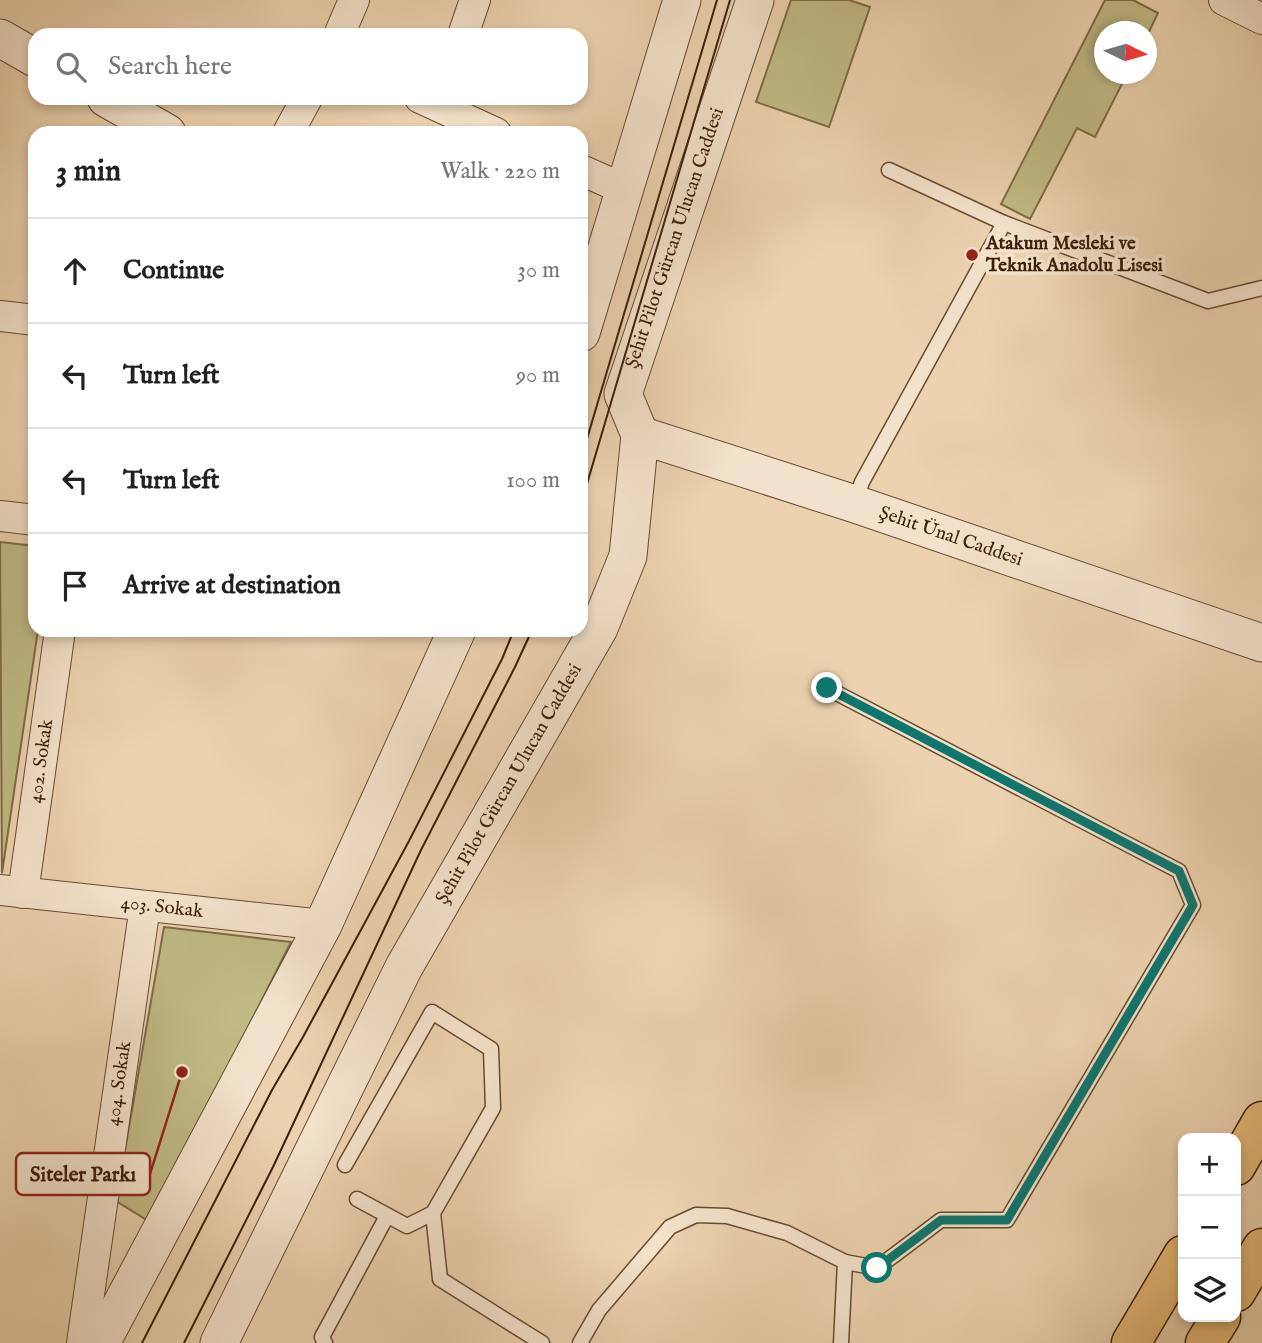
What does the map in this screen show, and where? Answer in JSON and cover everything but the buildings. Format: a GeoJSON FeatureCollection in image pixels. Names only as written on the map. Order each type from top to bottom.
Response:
{"type":"FeatureCollection","features":[{"type":"Feature","properties":{"kind":"highway"},"geometry":{"type":"LineString","coordinates":[[1241,1157],[1262,1121]]}},
{"type":"Feature","properties":{"kind":"highway"},"geometry":{"type":"LineString","coordinates":[[1241,1284],[1262,1248]]}},
{"type":"Feature","properties":{"kind":"highway"},"geometry":{"type":"LineString","coordinates":[[1131,1343],[1181,1259]]}},
{"type":"Feature","properties":{"kind":"highway"},"geometry":{"type":"LineString","coordinates":[[1205,1343],[1218,1322]]}},
{"type":"Feature","properties":{"kind":"street"},"geometry":{"type":"LineString","coordinates":[[343,28],[354,0]]}},
{"type":"Feature","properties":{"kind":"street"},"geometry":{"type":"LineString","coordinates":[[465,28],[475,0]]}},
{"type":"Feature","properties":{"kind":"street"},"geometry":{"type":"LineString","coordinates":[[588,310],[682,0]]}},
{"type":"Feature","properties":{"kind":"street","name":"Şehit Pilot Gürcan Ulucan Caddesi"},"geometry":{"type":"LineString","coordinates":[[219,1343],[404,967],[599,628],[628,556],[640,435],[624,394],[755,0]]}},
{"type":"Feature","properties":{"kind":"street"},"geometry":{"type":"LineString","coordinates":[[1224,0],[1262,19]]}},
{"type":"Feature","properties":{"kind":"street"},"geometry":{"type":"LineString","coordinates":[[0,38],[28,54]]}},
{"type":"Feature","properties":{"kind":"street"},"geometry":{"type":"LineString","coordinates":[[118,105],[155,126]]}},
{"type":"Feature","properties":{"kind":"street"},"geometry":{"type":"LineString","coordinates":[[292,126],[303,105]]}},
{"type":"Feature","properties":{"kind":"street"},"geometry":{"type":"LineString","coordinates":[[442,105],[482,126]]}},
{"type":"Feature","properties":{"kind":"street"},"geometry":{"type":"LineString","coordinates":[[588,173],[624,189]]}},
{"type":"Feature","properties":{"kind":"street"},"geometry":{"type":"LineString","coordinates":[[0,316],[28,319]]}},
{"type":"Feature","properties":{"kind":"street","name":"Şehit Ünal Caddesi"},"geometry":{"type":"LineString","coordinates":[[640,435],[1262,643]]}},
{"type":"Feature","properties":{"kind":"street"},"geometry":{"type":"LineString","coordinates":[[0,516],[28,519]]}},
{"type":"Feature","properties":{"kind":"street","name":"402. Sokak"},"geometry":{"type":"LineString","coordinates":[[12,892],[59,637]]}},
{"type":"Feature","properties":{"kind":"street"},"geometry":{"type":"LineString","coordinates":[[102,1343],[323,925],[454,637]]}},
{"type":"Feature","properties":{"kind":"street","name":"403. Sokak"},"geometry":{"type":"LineString","coordinates":[[12,892],[323,925]]}},
{"type":"Feature","properties":{"kind":"street","name":"404. Sokak"},"geometry":{"type":"LineString","coordinates":[[82,1343],[145,906]]}},
{"type":"Feature","properties":{"kind":"lane"},"geometry":{"type":"LineString","coordinates":[[889,170],[1004,223],[1208,301],[1262,288]]}},
{"type":"Feature","properties":{"kind":"lane"},"geometry":{"type":"LineString","coordinates":[[855,505],[862,482],[1004,223]]}},
{"type":"Feature","properties":{"kind":"lane"},"geometry":{"type":"LineString","coordinates":[[580,1343],[599,1310],[670,1227],[696,1215],[727,1216],[787,1233],[845,1262],[877,1268],[941,1220],[1007,1220],[1193,905],[1179,871],[827,688]]}},
{"type":"Feature","properties":{"kind":"lane"},"geometry":{"type":"LineString","coordinates":[[345,1165],[432,1012],[491,1049],[493,1108],[433,1213],[407,1226],[357,1199]]}},
{"type":"Feature","properties":{"kind":"lane"},"geometry":{"type":"LineString","coordinates":[[433,1213],[440,1279],[542,1343]]}},
{"type":"Feature","properties":{"kind":"lane"},"geometry":{"type":"LineString","coordinates":[[325,1343],[321,1337],[387,1216]]}},
{"type":"Feature","properties":{"kind":"lane"},"geometry":{"type":"LineString","coordinates":[[841,1343],[845,1262]]}},
{"type":"Feature","properties":{"kind":"shaded area"},"geometry":{"type":"Polygon","coordinates":[[[791,0],[849,0],[870,7],[829,127],[756,102],[791,0]]]}},
{"type":"Feature","properties":{"kind":"shaded area"},"geometry":{"type":"Polygon","coordinates":[[[1105,0],[1133,0],[1158,13],[1154,21],[1094,21],[1105,0]]]}},
{"type":"Feature","properties":{"kind":"shaded area"},"geometry":{"type":"Polygon","coordinates":[[[1094,22],[1094,84],[1122,84],[1095,137],[1077,128],[1030,219],[1001,204],[1094,22]]]}},
{"type":"Feature","properties":{"kind":"shaded area"},"geometry":{"type":"Polygon","coordinates":[[[0,542],[28,545],[28,637],[37,637],[2,873],[0,542]]]}},
{"type":"Feature","properties":{"kind":"shaded area"},"geometry":{"type":"Polygon","coordinates":[[[164,927],[291,942],[150,1222],[116,1201],[164,927]]]}},
{"type":"Feature","properties":{"kind":"tram line"},"geometry":{"type":"LineString","coordinates":[[588,435],[717,0]]}},
{"type":"Feature","properties":{"kind":"tram line"},"geometry":{"type":"LineString","coordinates":[[588,480],[730,0]]}},
{"type":"Feature","properties":{"kind":"tram line"},"geometry":{"type":"LineString","coordinates":[[142,1343],[272,1090],[409,841],[511,637]]}},
{"type":"Feature","properties":{"kind":"tram line"},"geometry":{"type":"LineString","coordinates":[[184,1343],[273,1167],[421,850],[529,637]]}},
{"type":"Feature","properties":{"kind":"place","name":"Atakum Mesleki ve Teknik Anadolu Lisesi"},"geometry":{"type":"Point","coordinates":[972,255]}},
{"type":"Feature","properties":{"kind":"place","name":"Siteler Parkı"},"geometry":{"type":"Point","coordinates":[182,1072]}},
{"type":"Feature","properties":{"kind":"route"},"geometry":{"type":"LineString","coordinates":[[827,688],[1179,871],[1193,905],[1007,1220],[941,1220],[877,1268]]}}]}
